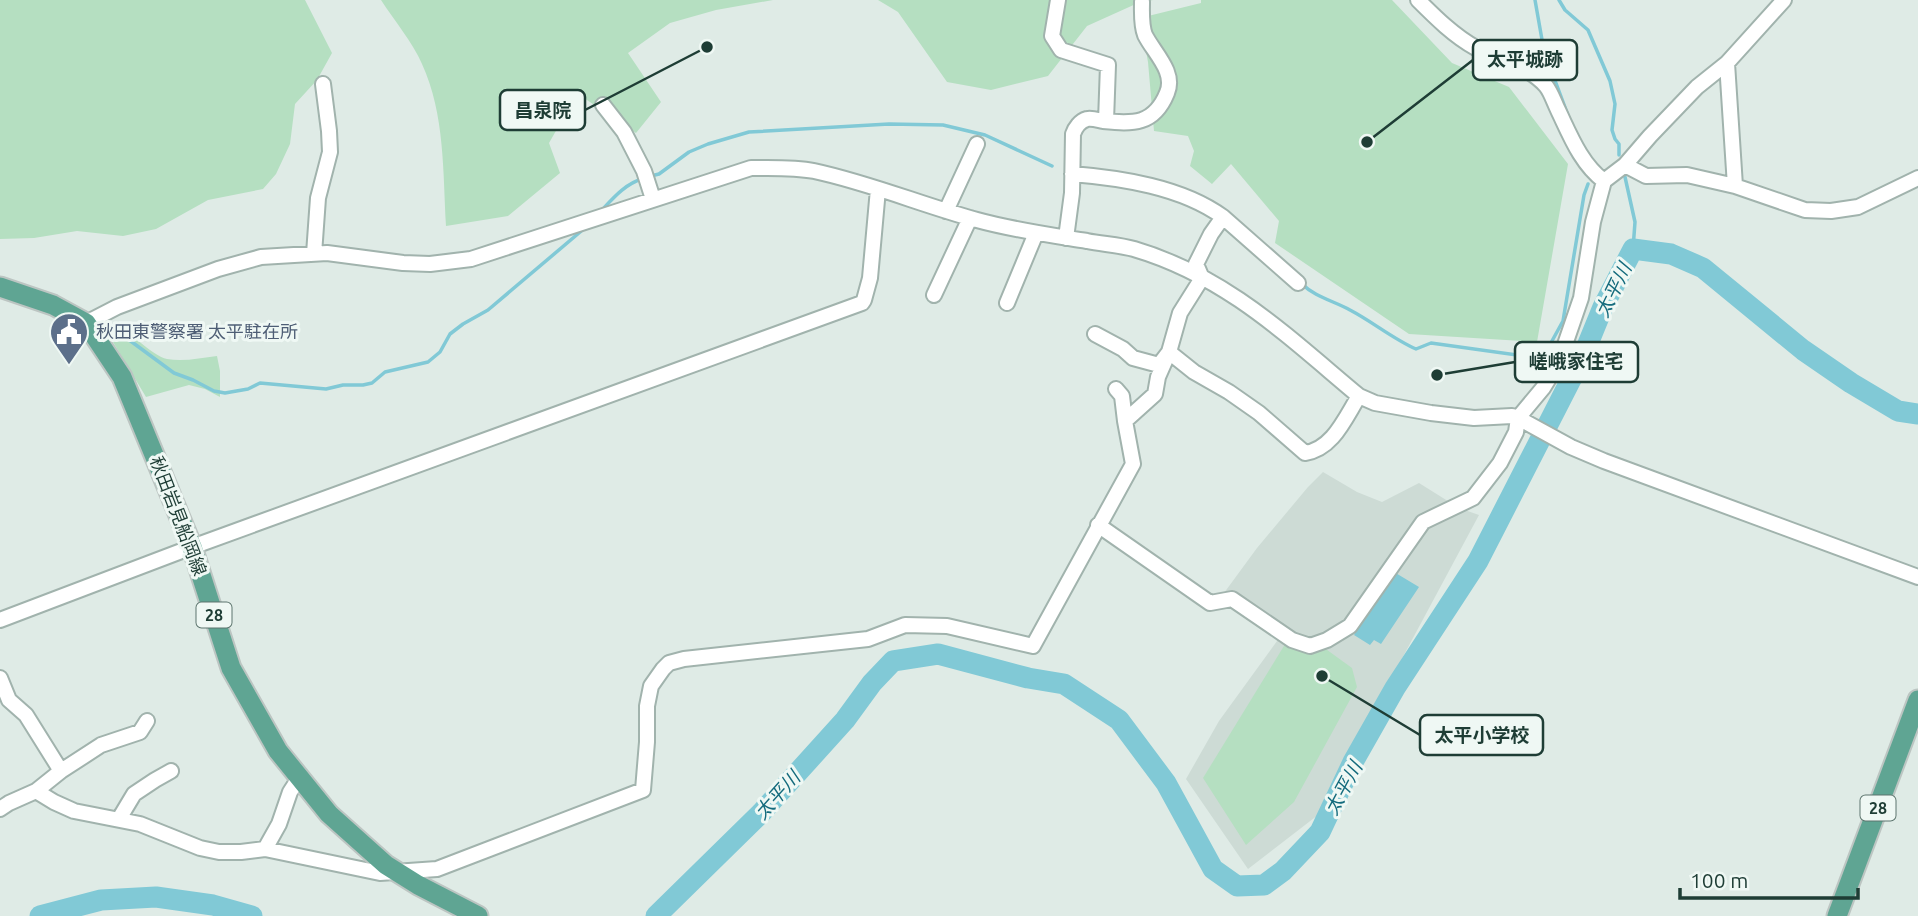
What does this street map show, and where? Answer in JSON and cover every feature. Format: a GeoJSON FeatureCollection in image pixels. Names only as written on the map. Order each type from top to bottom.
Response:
{"type":"FeatureCollection","features":[{"type":"Feature","properties":{"kind":"main road","name":"秋田岩見船岡線"},"geometry":{"type":"LineString","coordinates":[[0,287],[53,305],[86,323],[122,377],[192,547],[231,668],[268,736],[299,778],[329,814],[386,864],[418,885],[478,916]]}},
{"type":"Feature","properties":{"kind":"main road","name":"28"},"geometry":{"type":"LineString","coordinates":[[1837,916],[1918,700]]}},
{"type":"Feature","properties":{"kind":"street"},"geometry":{"type":"LineString","coordinates":[[1058,0],[1052,36],[1061,50],[1108,65],[1106,121]]}},
{"type":"Feature","properties":{"kind":"street"},"geometry":{"type":"LineString","coordinates":[[1418,0],[1450,31],[1474,47],[1515,65],[1547,86],[1573,141],[1592,172],[1604,181]]}},
{"type":"Feature","properties":{"kind":"street"},"geometry":{"type":"LineString","coordinates":[[1098,525],[1210,603],[1232,599],[1292,640],[1310,646],[1327,640],[1350,626],[1423,522],[1473,498],[1500,463],[1522,420],[1551,377],[1567,341],[1581,298],[1593,222],[1604,181],[1625,165],[1698,87],[1727,64],[1784,0]]}},
{"type":"Feature","properties":{"kind":"street"},"geometry":{"type":"LineString","coordinates":[[1066,238],[1072,193],[1073,134],[1076,127],[1088,118],[1145,121],[1154,113],[1169,89],[1170,79],[1144,33],[1142,2]]}},
{"type":"Feature","properties":{"kind":"street"},"geometry":{"type":"LineString","coordinates":[[1727,64],[1734,186]]}},
{"type":"Feature","properties":{"kind":"street"},"geometry":{"type":"LineString","coordinates":[[314,254],[317,206],[330,152],[323,84]]}},
{"type":"Feature","properties":{"kind":"street"},"geometry":{"type":"LineString","coordinates":[[603,104],[624,132],[648,185]]}},
{"type":"Feature","properties":{"kind":"street"},"geometry":{"type":"LineString","coordinates":[[946,211],[977,144]]}},
{"type":"Feature","properties":{"kind":"street"},"geometry":{"type":"LineString","coordinates":[[1625,165],[1646,176],[1687,175],[1734,186],[1805,210],[1831,211],[1858,206],[1918,178]]}},
{"type":"Feature","properties":{"kind":"street"},"geometry":{"type":"LineString","coordinates":[[86,323],[117,307],[218,269],[261,257],[338,254],[403,263],[447,263],[471,259],[606,215],[648,185],[751,168],[795,168],[878,189],[1012,229],[1132,248],[1160,257],[1232,294],[1266,318],[1359,396],[1376,403],[1431,413],[1474,418],[1503,416],[1522,420],[1567,445],[1604,461],[1918,577]]}},
{"type":"Feature","properties":{"kind":"street"},"geometry":{"type":"LineString","coordinates":[[1072,174],[1148,185],[1197,200],[1223,217],[1298,283]]}},
{"type":"Feature","properties":{"kind":"street"},"geometry":{"type":"LineString","coordinates":[[0,620],[192,547],[862,303],[870,278],[878,189]]}},
{"type":"Feature","properties":{"kind":"street"},"geometry":{"type":"LineString","coordinates":[[1202,278],[1196,264],[1223,217]]}},
{"type":"Feature","properties":{"kind":"street"},"geometry":{"type":"LineString","coordinates":[[934,295],[970,218]]}},
{"type":"Feature","properties":{"kind":"street"},"geometry":{"type":"LineString","coordinates":[[1007,303],[1036,233]]}},
{"type":"Feature","properties":{"kind":"street"},"geometry":{"type":"LineString","coordinates":[[1125,421],[1155,394],[1158,377],[1169,352],[1180,313],[1202,278]]}},
{"type":"Feature","properties":{"kind":"street"},"geometry":{"type":"LineString","coordinates":[[1095,334],[1123,349],[1133,358],[1150,363],[1159,365],[1169,352]]}},
{"type":"Feature","properties":{"kind":"street"},"geometry":{"type":"LineString","coordinates":[[1169,352],[1194,372],[1259,413],[1305,453],[1315,452],[1327,444],[1359,396]]}},
{"type":"Feature","properties":{"kind":"street"},"geometry":{"type":"LineString","coordinates":[[36,792],[74,811],[140,824],[200,848],[219,852],[265,849],[380,873],[437,869],[643,790],[647,706],[651,686],[669,663],[684,659],[869,639],[905,625],[947,626],[1033,646],[1133,464],[1122,396],[1116,388]]}},
{"type":"Feature","properties":{"kind":"street"},"geometry":{"type":"LineString","coordinates":[[0,678],[9,700],[26,715],[61,771]]}},
{"type":"Feature","properties":{"kind":"street"},"geometry":{"type":"LineString","coordinates":[[0,809],[36,792],[61,771],[101,745],[141,732],[147,721]]}},
{"type":"Feature","properties":{"kind":"street"},"geometry":{"type":"LineString","coordinates":[[119,819],[134,794],[171,771]]}},
{"type":"Feature","properties":{"kind":"street"},"geometry":{"type":"LineString","coordinates":[[265,849],[299,778]]}},
{"type":"Feature","properties":{"kind":"shaded area"},"geometry":{"type":"Polygon","coordinates":[[[1323,472],[1357,492],[1382,502],[1419,483],[1459,508],[1479,515],[1318,815],[1248,869],[1186,779],[1219,721],[1285,630],[1224,593],[1257,548],[1323,472]]]}},
{"type":"Feature","properties":{"kind":"green space"},"geometry":{"type":"Polygon","coordinates":[[[0,0],[305,0],[332,53],[317,80],[295,104],[290,144],[276,174],[263,189],[208,200],[156,229],[123,236],[77,231],[34,238],[0,239],[0,0]]]}},
{"type":"Feature","properties":{"kind":"green space"},"geometry":{"type":"Polygon","coordinates":[[[381,0],[773,0],[716,10],[670,23],[628,53],[661,102],[636,133],[584,98],[569,108],[549,143],[560,173],[508,216],[446,226],[442,144],[430,83],[414,48],[381,0]]]}},
{"type":"Feature","properties":{"kind":"green space"},"geometry":{"type":"Polygon","coordinates":[[[878,0],[1153,0],[1138,3],[1087,26],[1048,76],[991,90],[947,82],[898,12],[878,0]]]}},
{"type":"Feature","properties":{"kind":"green space"},"geometry":{"type":"Polygon","coordinates":[[[1201,0],[1392,0],[1452,63],[1509,87],[1568,164],[1537,342],[1409,334],[1275,243],[1279,221],[1231,164],[1212,184],[1190,166],[1194,151],[1188,136],[1154,131],[1148,62],[1140,18],[1201,3],[1201,0]]]}},
{"type":"Feature","properties":{"kind":"green space"},"geometry":{"type":"Polygon","coordinates":[[[118,321],[148,349],[161,357],[186,360],[217,356],[220,397],[189,385],[146,397],[107,332],[118,321]]]}},
{"type":"Feature","properties":{"kind":"green space"},"geometry":{"type":"Polygon","coordinates":[[[1287,641],[1323,647],[1352,668],[1357,687],[1294,802],[1246,845],[1203,778],[1287,641]]]}},
{"type":"Feature","properties":{"kind":"water"},"geometry":{"type":"Polygon","coordinates":[[[1394,572],[1419,587],[1381,644],[1374,640],[1370,645],[1354,635],[1394,572]]]}},
{"type":"Feature","properties":{"kind":"waterway"},"geometry":{"type":"LineString","coordinates":[[1535,0],[1544,51],[1569,118]]}},
{"type":"Feature","properties":{"kind":"waterway"},"geometry":{"type":"LineString","coordinates":[[1559,0],[1565,10],[1588,30],[1610,81],[1615,104],[1612,130],[1619,144],[1619,155]]}},
{"type":"Feature","properties":{"kind":"waterway"},"geometry":{"type":"LineString","coordinates":[[651,176],[659,174],[689,152],[749,132],[889,124],[943,125],[985,135],[1052,166]]}},
{"type":"Feature","properties":{"kind":"waterway"},"geometry":{"type":"LineString","coordinates":[[1625,177],[1635,222],[1633,249]]}},
{"type":"Feature","properties":{"kind":"waterway"},"geometry":{"type":"LineString","coordinates":[[601,211],[625,187],[644,178]]}},
{"type":"Feature","properties":{"kind":"waterway"},"geometry":{"type":"LineString","coordinates":[[1302,284],[1416,349],[1431,343],[1539,358],[1547,350],[1563,321],[1588,184]]}},
{"type":"Feature","properties":{"kind":"waterway"},"geometry":{"type":"LineString","coordinates":[[117,331],[174,373],[214,391],[225,393],[248,389],[260,383],[326,389],[343,385],[363,385],[372,383],[385,372],[428,362],[440,352],[450,334],[488,310],[586,227]]}},
{"type":"Feature","properties":{"kind":"waterway","name":"太平川"},"geometry":{"type":"LineString","coordinates":[[656,916],[761,813],[845,720],[872,683],[893,661],[938,654],[1028,678],[1064,684],[1119,720],[1166,783],[1213,869],[1237,886],[1264,885],[1283,871],[1320,832],[1353,762],[1395,688],[1478,561],[1583,356],[1603,307],[1633,249],[1671,254],[1703,268],[1803,350],[1851,383],[1898,411],[1918,414]]}},
{"type":"Feature","properties":{"kind":"waterway","name":"太平川"},"geometry":{"type":"LineString","coordinates":[[40,916],[101,900],[156,897],[213,905],[252,916]]}},
{"type":"Feature","properties":{"kind":"place","name":"昌泉院"},"geometry":{"type":"Point","coordinates":[707,47]}},
{"type":"Feature","properties":{"kind":"place","name":"太平城跡"},"geometry":{"type":"Point","coordinates":[1367,142]}},
{"type":"Feature","properties":{"kind":"place","name":"秋田東警察署 太平駐在所"},"geometry":{"type":"Point","coordinates":[69,366]}},
{"type":"Feature","properties":{"kind":"place","name":"嵯峨家住宅"},"geometry":{"type":"Point","coordinates":[1437,375]}},
{"type":"Feature","properties":{"kind":"place","name":"太平小学校"},"geometry":{"type":"Point","coordinates":[1322,676]}}]}
